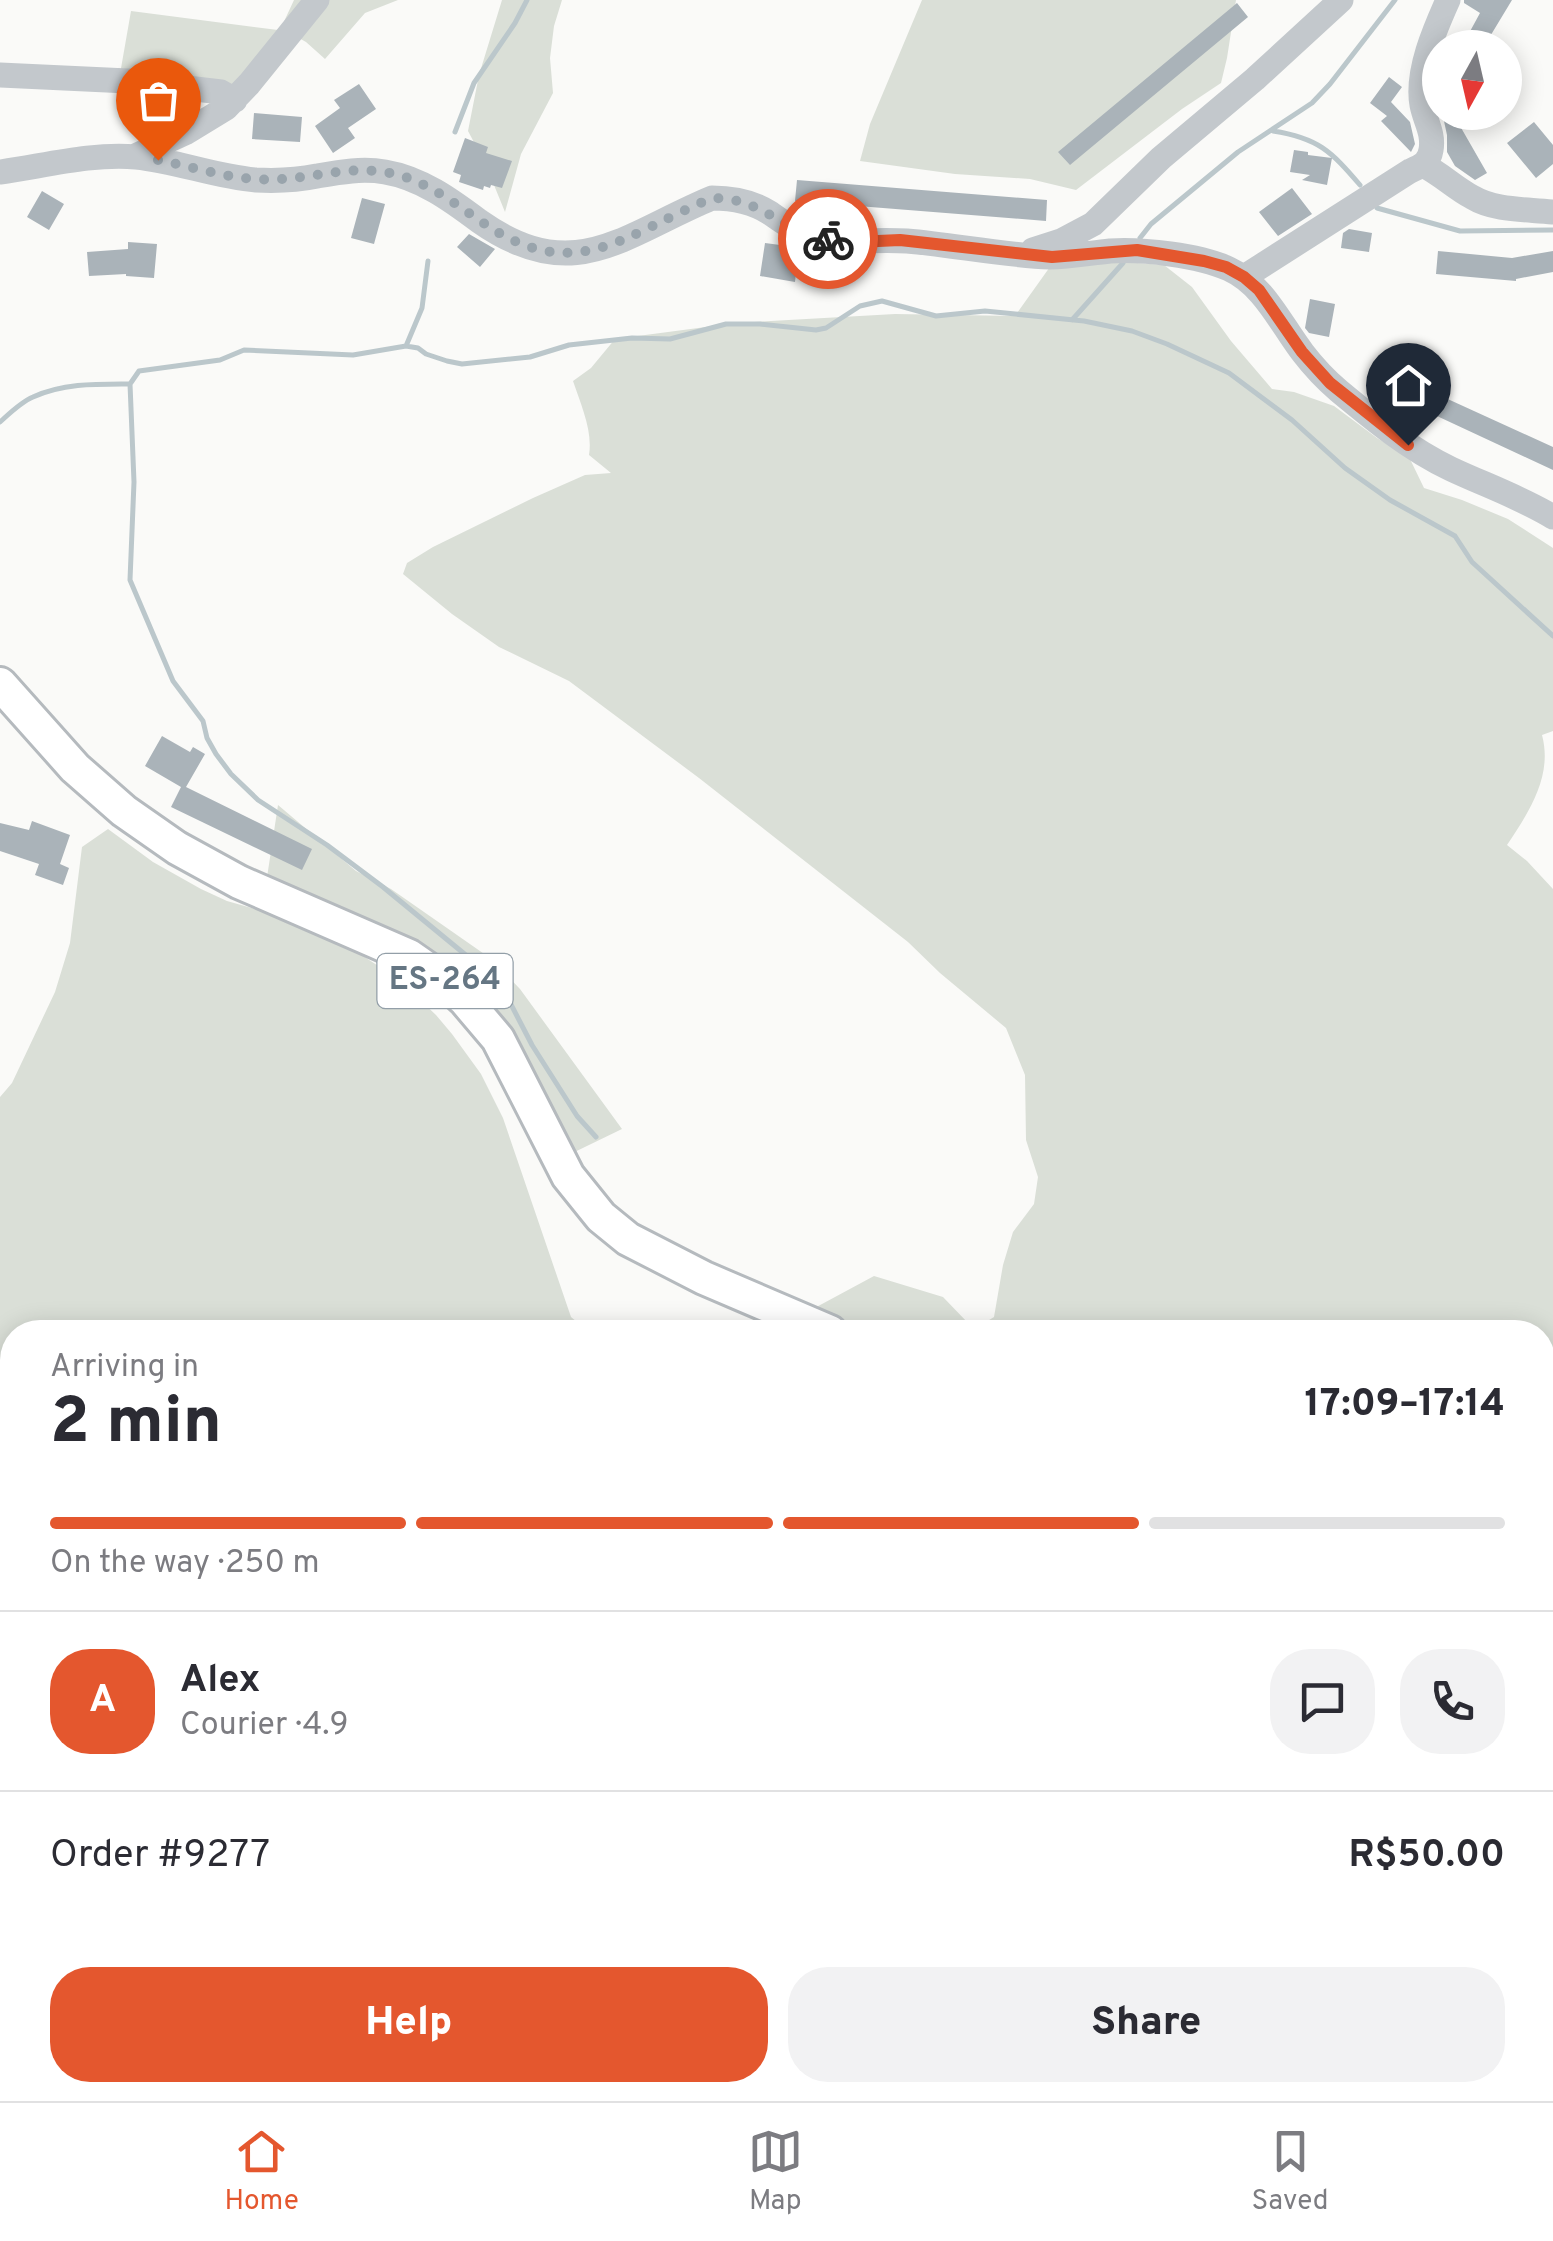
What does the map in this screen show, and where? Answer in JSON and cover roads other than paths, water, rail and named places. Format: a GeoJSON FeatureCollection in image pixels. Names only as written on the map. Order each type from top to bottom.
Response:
{"type":"FeatureCollection","features":[{"type":"Feature","properties":{"kind":"main road","name":"ES-264"},"geometry":{"type":"LineString","coordinates":[[1,691],[75,768],[124,811],[177,848],[239,882],[410,956],[442,979],[498,1039],[575,1186],[601,1216],[628,1239],[704,1278],[802,1320]]}},
{"type":"Feature","properties":{"kind":"street"},"geometry":{"type":"LineString","coordinates":[[134,157],[204,123],[235,100],[316,0]]}},
{"type":"Feature","properties":{"kind":"street"},"geometry":{"type":"LineString","coordinates":[[1020,255],[1061,241],[1092,224],[1341,0]]}},
{"type":"Feature","properties":{"kind":"street"},"geometry":{"type":"LineString","coordinates":[[1244,277],[1423,165],[1430,156],[1430,130],[1421,103],[1424,69],[1432,35],[1448,0]]}},
{"type":"Feature","properties":{"kind":"street"},"geometry":{"type":"LineString","coordinates":[[0,74],[128,81],[221,92],[235,100]]}},
{"type":"Feature","properties":{"kind":"street"},"geometry":{"type":"LineString","coordinates":[[0,172],[93,158],[134,157],[254,180],[360,170],[385,172],[410,178],[450,199],[515,242],[556,253],[596,250],[712,198],[727,198],[758,207],[790,228],[824,239],[900,240],[1052,257],[1137,250],[1204,261],[1226,267],[1259,290],[1302,352],[1330,383],[1389,432],[1440,463],[1553,517]]}},
{"type":"Feature","properties":{"kind":"street"},"geometry":{"type":"LineString","coordinates":[[1423,165],[1474,198],[1494,206],[1553,212]]}},
{"type":"Feature","properties":{"kind":"waterway"},"geometry":{"type":"LineString","coordinates":[[455,132],[474,83],[527,0]]}},
{"type":"Feature","properties":{"kind":"waterway"},"geometry":{"type":"LineString","coordinates":[[1140,238],[1151,224],[1238,152],[1312,103],[1395,0]]}},
{"type":"Feature","properties":{"kind":"waterway"},"geometry":{"type":"LineString","coordinates":[[1273,131],[1313,142],[1360,185]]}},
{"type":"Feature","properties":{"kind":"waterway"},"geometry":{"type":"LineString","coordinates":[[1377,208],[1460,231],[1553,230]]}},
{"type":"Feature","properties":{"kind":"waterway"},"geometry":{"type":"LineString","coordinates":[[406,346],[422,308],[428,261]]}},
{"type":"Feature","properties":{"kind":"waterway"},"geometry":{"type":"LineString","coordinates":[[1072,320],[1123,263]]}},
{"type":"Feature","properties":{"kind":"waterway"},"geometry":{"type":"LineString","coordinates":[[596,1137],[577,1116],[532,1045],[503,989],[383,887],[258,800],[216,754],[203,721],[173,681],[130,580],[134,482],[130,384],[139,371],[220,360],[244,350],[353,355],[406,346],[462,364],[530,357],[569,345],[632,338],[670,339],[726,324],[816,330],[826,328],[860,306],[882,301],[936,316],[985,311],[1084,321],[1132,331],[1229,373],[1292,420],[1345,468],[1390,500],[1455,536],[1472,562],[1553,636]]}},
{"type":"Feature","properties":{"kind":"waterway"},"geometry":{"type":"LineString","coordinates":[[0,422],[24,402],[45,392],[81,385],[130,384]]}}]}
